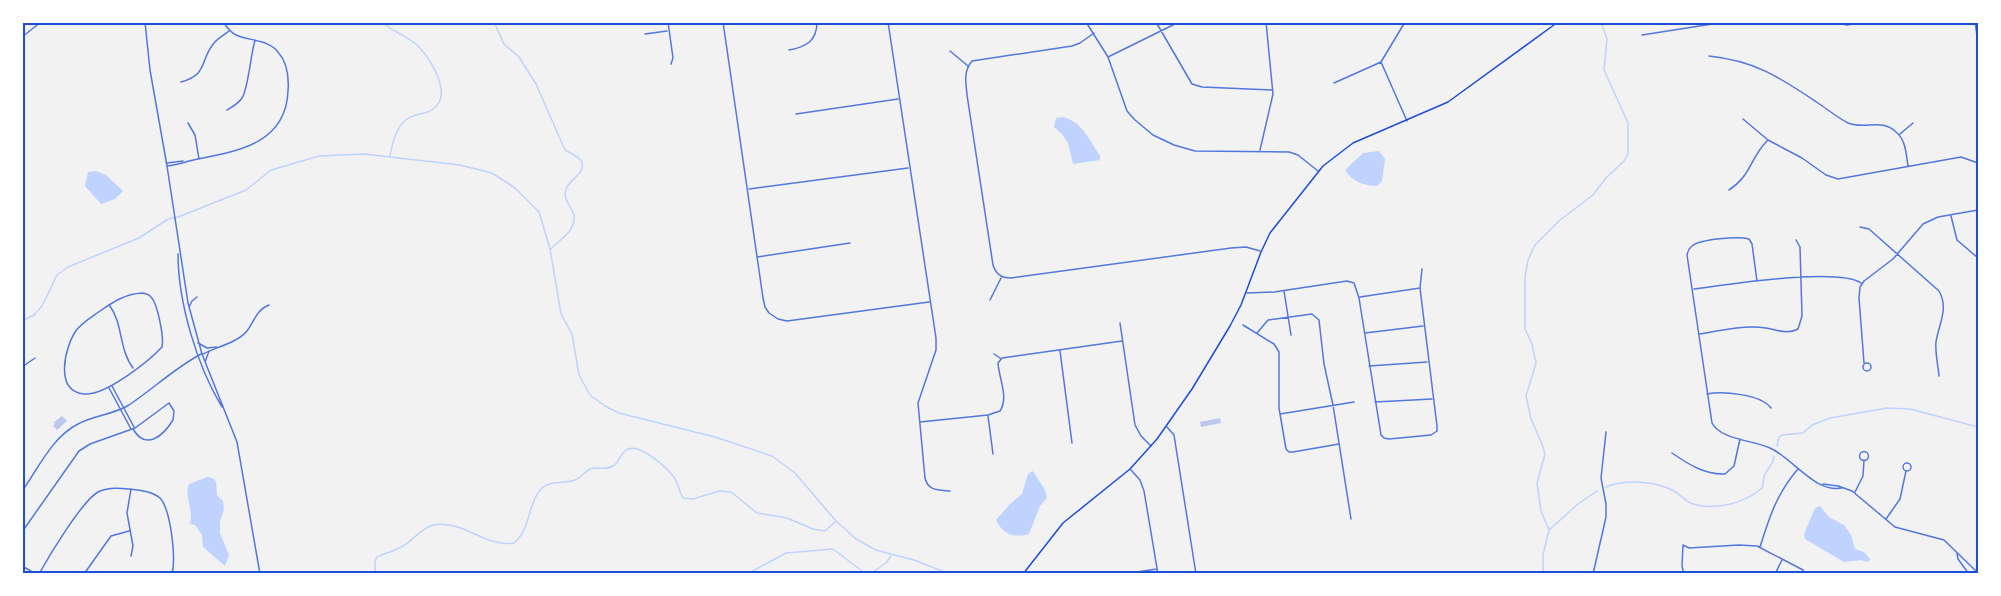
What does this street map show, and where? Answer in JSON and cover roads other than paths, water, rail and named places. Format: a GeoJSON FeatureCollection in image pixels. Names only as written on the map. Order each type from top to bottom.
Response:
{"type":"FeatureCollection","features":[{"type":"Feature","properties":{"kind":"main road"},"geometry":{"type":"LineString","coordinates":[[1023,573],[1063,523],[1131,470],[1166,426],[1230,326],[1246,293],[1261,252],[1278,221],[1319,171],[1353,143],[1448,102],[1558,22]]}},
{"type":"Feature","properties":{"kind":"street"},"geometry":{"type":"LineString","coordinates":[[22,37],[41,22]]}},
{"type":"Feature","properties":{"kind":"street"},"geometry":{"type":"LineString","coordinates":[[145,22],[150,70],[173,206],[184,299],[197,349],[205,363],[237,442],[260,573]]}},
{"type":"Feature","properties":{"kind":"street"},"geometry":{"type":"LineString","coordinates":[[167,166],[237,152],[252,146],[270,133],[283,114],[288,91],[284,59],[276,49],[236,35],[223,22]]}},
{"type":"Feature","properties":{"kind":"street"},"geometry":{"type":"LineString","coordinates":[[668,22],[673,58],[671,64]]}},
{"type":"Feature","properties":{"kind":"street"},"geometry":{"type":"LineString","coordinates":[[723,22],[765,307],[782,321],[930,302]]}},
{"type":"Feature","properties":{"kind":"street"},"geometry":{"type":"LineString","coordinates":[[789,50],[805,46],[813,40],[817,32],[817,22]]}},
{"type":"Feature","properties":{"kind":"street"},"geometry":{"type":"LineString","coordinates":[[888,22],[937,347],[919,398],[926,482],[932,489],[950,490]]}},
{"type":"Feature","properties":{"kind":"street"},"geometry":{"type":"LineString","coordinates":[[1086,22],[1108,57],[1127,111],[1153,135],[1189,150],[1286,151],[1298,154],[1319,171]]}},
{"type":"Feature","properties":{"kind":"street"},"geometry":{"type":"LineString","coordinates":[[1156,22],[1192,84],[1202,87],[1273,90]]}},
{"type":"Feature","properties":{"kind":"street"},"geometry":{"type":"LineString","coordinates":[[1108,57],[1179,22]]}},
{"type":"Feature","properties":{"kind":"street"},"geometry":{"type":"LineString","coordinates":[[1260,151],[1273,90],[1266,22]]}},
{"type":"Feature","properties":{"kind":"street"},"geometry":{"type":"LineString","coordinates":[[1334,83],[1382,62],[1405,22]]}},
{"type":"Feature","properties":{"kind":"street"},"geometry":{"type":"LineString","coordinates":[[1412,22],[1422,24],[1433,22]]}},
{"type":"Feature","properties":{"kind":"street"},"geometry":{"type":"LineString","coordinates":[[1642,35],[1700,24],[1725,22]]}},
{"type":"Feature","properties":{"kind":"street"},"geometry":{"type":"LineString","coordinates":[[1834,22],[1847,25],[1867,22]]}},
{"type":"Feature","properties":{"kind":"street"},"geometry":{"type":"LineString","coordinates":[[1975,22],[1978,43]]}},
{"type":"Feature","properties":{"kind":"street"},"geometry":{"type":"LineString","coordinates":[[181,82],[198,75],[214,43],[230,30]]}},
{"type":"Feature","properties":{"kind":"street"},"geometry":{"type":"LineString","coordinates":[[645,34],[669,30]]}},
{"type":"Feature","properties":{"kind":"street"},"geometry":{"type":"LineString","coordinates":[[1094,33],[1079,44],[972,61],[965,72],[994,270],[1002,277],[1014,278],[1231,248],[1246,248],[1261,252]]}},
{"type":"Feature","properties":{"kind":"street"},"geometry":{"type":"LineString","coordinates":[[227,110],[237,104],[245,93],[255,40]]}},
{"type":"Feature","properties":{"kind":"street"},"geometry":{"type":"LineString","coordinates":[[950,51],[969,66]]}},
{"type":"Feature","properties":{"kind":"street"},"geometry":{"type":"LineString","coordinates":[[1709,56],[1735,59],[1766,70],[1851,124],[1884,124],[1891,127],[1904,142],[1908,167]]}},
{"type":"Feature","properties":{"kind":"street"},"geometry":{"type":"LineString","coordinates":[[1382,62],[1407,120]]}},
{"type":"Feature","properties":{"kind":"street"},"geometry":{"type":"LineString","coordinates":[[796,114],[899,99]]}},
{"type":"Feature","properties":{"kind":"street"},"geometry":{"type":"LineString","coordinates":[[1743,119],[1768,140],[1802,158],[1826,176],[1838,179],[1961,157],[1978,163],[1978,158]]}},
{"type":"Feature","properties":{"kind":"street"},"geometry":{"type":"LineString","coordinates":[[188,123],[195,135],[199,159]]}},
{"type":"Feature","properties":{"kind":"street"},"geometry":{"type":"LineString","coordinates":[[1899,135],[1913,123]]}},
{"type":"Feature","properties":{"kind":"street"},"geometry":{"type":"LineString","coordinates":[[1729,190],[1743,179],[1758,152],[1768,140]]}},
{"type":"Feature","properties":{"kind":"street"},"geometry":{"type":"LineString","coordinates":[[166,163],[184,162]]}},
{"type":"Feature","properties":{"kind":"street"},"geometry":{"type":"LineString","coordinates":[[748,189],[909,167]]}},
{"type":"Feature","properties":{"kind":"street"},"geometry":{"type":"LineString","coordinates":[[1864,363],[1859,298],[1862,283],[1897,254],[1923,224],[1938,217],[1978,210]]}},
{"type":"Feature","properties":{"kind":"street"},"geometry":{"type":"LineString","coordinates":[[1950,214],[1957,240],[1978,258]]}},
{"type":"Feature","properties":{"kind":"street"},"geometry":{"type":"LineString","coordinates":[[1860,227],[1869,229],[1939,291],[1943,298],[1945,308],[1936,344],[1939,376]]}},
{"type":"Feature","properties":{"kind":"street"},"geometry":{"type":"LineString","coordinates":[[1757,281],[1752,244],[1749,239],[1742,237],[1720,239],[1699,243],[1689,248],[1687,255],[1710,419],[1714,428],[1726,436],[1770,448],[1823,484],[1854,493],[1895,527],[1944,540],[1976,572]]}},
{"type":"Feature","properties":{"kind":"street"},"geometry":{"type":"LineString","coordinates":[[1698,334],[1740,327],[1768,328],[1789,333],[1798,329],[1802,316],[1800,247],[1796,240]]}},
{"type":"Feature","properties":{"kind":"street"},"geometry":{"type":"LineString","coordinates":[[756,257],[850,243]]}},
{"type":"Feature","properties":{"kind":"street"},"geometry":{"type":"LineString","coordinates":[[178,249],[200,355],[214,393],[225,410]]}},
{"type":"Feature","properties":{"kind":"street"},"geometry":{"type":"LineString","coordinates":[[1246,293],[1347,281],[1356,285],[1379,429],[1384,438],[1389,439],[1434,434],[1437,426],[1420,288],[1422,269]]}},
{"type":"Feature","properties":{"kind":"street"},"geometry":{"type":"LineString","coordinates":[[1693,289],[1757,281],[1846,276],[1862,283]]}},
{"type":"Feature","properties":{"kind":"street"},"geometry":{"type":"LineString","coordinates":[[990,300],[1002,277]]}},
{"type":"Feature","properties":{"kind":"street"},"geometry":{"type":"LineString","coordinates":[[1359,298],[1420,288]]}},
{"type":"Feature","properties":{"kind":"street"},"geometry":{"type":"LineString","coordinates":[[1284,290],[1291,335]]}},
{"type":"Feature","properties":{"kind":"street"},"geometry":{"type":"LineString","coordinates":[[138,293],[147,294],[153,300],[163,334],[163,344],[160,350],[134,369],[108,388],[90,394],[76,392],[68,382],[64,358],[77,329],[122,297],[138,293]]}},
{"type":"Feature","properties":{"kind":"street"},"geometry":{"type":"LineString","coordinates":[[189,308],[197,297]]}},
{"type":"Feature","properties":{"kind":"street"},"geometry":{"type":"LineString","coordinates":[[109,305],[116,315],[128,361],[134,369]]}},
{"type":"Feature","properties":{"kind":"street"},"geometry":{"type":"LineString","coordinates":[[22,491],[52,447],[67,431],[82,422],[124,408],[177,368],[242,335],[260,309],[269,305]]}},
{"type":"Feature","properties":{"kind":"street"},"geometry":{"type":"LineString","coordinates":[[1257,333],[1268,320],[1287,316],[1312,314],[1319,320],[1324,364],[1340,444],[1351,519]]}},
{"type":"Feature","properties":{"kind":"street"},"geometry":{"type":"LineString","coordinates":[[1120,322],[1135,425],[1151,446]]}},
{"type":"Feature","properties":{"kind":"street"},"geometry":{"type":"LineString","coordinates":[[1243,325],[1274,344],[1279,352],[1280,414],[1288,452],[1340,444]]}},
{"type":"Feature","properties":{"kind":"street"},"geometry":{"type":"LineString","coordinates":[[1363,333],[1424,326]]}},
{"type":"Feature","properties":{"kind":"street"},"geometry":{"type":"LineString","coordinates":[[1000,359],[1122,341]]}},
{"type":"Feature","properties":{"kind":"street"},"geometry":{"type":"LineString","coordinates":[[198,343],[207,348],[217,347]]}},
{"type":"Feature","properties":{"kind":"street"},"geometry":{"type":"LineString","coordinates":[[194,358],[197,349]]}},
{"type":"Feature","properties":{"kind":"street"},"geometry":{"type":"LineString","coordinates":[[1060,350],[1072,442]]}},
{"type":"Feature","properties":{"kind":"street"},"geometry":{"type":"LineString","coordinates":[[205,363],[209,351]]}},
{"type":"Feature","properties":{"kind":"street"},"geometry":{"type":"LineString","coordinates":[[994,354],[1000,359]]}},
{"type":"Feature","properties":{"kind":"street"},"geometry":{"type":"LineString","coordinates":[[22,367],[35,358]]}},
{"type":"Feature","properties":{"kind":"street"},"geometry":{"type":"LineString","coordinates":[[920,422],[998,412],[1003,405],[998,368],[1000,359]]}},
{"type":"Feature","properties":{"kind":"street"},"geometry":{"type":"LineString","coordinates":[[1369,366],[1428,362]]}},
{"type":"Feature","properties":{"kind":"street"},"geometry":{"type":"LineString","coordinates":[[112,386],[133,429]]}},
{"type":"Feature","properties":{"kind":"street"},"geometry":{"type":"LineString","coordinates":[[22,532],[79,451],[90,444],[133,429],[169,403],[174,411],[174,418],[161,435],[144,440],[138,437],[133,429],[120,410],[108,388]]}},
{"type":"Feature","properties":{"kind":"street"},"geometry":{"type":"LineString","coordinates":[[1707,394],[1731,392],[1765,402],[1771,408]]}},
{"type":"Feature","properties":{"kind":"street"},"geometry":{"type":"LineString","coordinates":[[1375,402],[1433,399]]}},
{"type":"Feature","properties":{"kind":"street"},"geometry":{"type":"LineString","coordinates":[[1280,414],[1354,402]]}},
{"type":"Feature","properties":{"kind":"street"},"geometry":{"type":"LineString","coordinates":[[22,404],[24,408]]}},
{"type":"Feature","properties":{"kind":"street"},"geometry":{"type":"LineString","coordinates":[[988,415],[993,454]]}},
{"type":"Feature","properties":{"kind":"street"},"geometry":{"type":"LineString","coordinates":[[1166,426],[1174,435],[1196,573]]}},
{"type":"Feature","properties":{"kind":"street"},"geometry":{"type":"LineString","coordinates":[[1593,573],[1607,511],[1601,478],[1606,432]]}},
{"type":"Feature","properties":{"kind":"street"},"geometry":{"type":"LineString","coordinates":[[1672,453],[1696,468],[1725,474],[1734,466],[1740,438]]}},
{"type":"Feature","properties":{"kind":"street"},"geometry":{"type":"LineString","coordinates":[[1854,493],[1862,480],[1864,460]]}},
{"type":"Feature","properties":{"kind":"street"},"geometry":{"type":"LineString","coordinates":[[1760,547],[1773,507],[1798,468]]}},
{"type":"Feature","properties":{"kind":"street"},"geometry":{"type":"LineString","coordinates":[[1131,470],[1140,480],[1144,491],[1158,573]]}},
{"type":"Feature","properties":{"kind":"street"},"geometry":{"type":"LineString","coordinates":[[1885,520],[1899,503],[1906,471]]}},
{"type":"Feature","properties":{"kind":"street"},"geometry":{"type":"LineString","coordinates":[[22,566],[38,573],[87,500],[98,492],[116,488],[152,493],[164,504],[174,556],[172,573]]}},
{"type":"Feature","properties":{"kind":"street"},"geometry":{"type":"LineString","coordinates":[[131,489],[127,513],[133,546],[131,556]]}},
{"type":"Feature","properties":{"kind":"street"},"geometry":{"type":"LineString","coordinates":[[84,573],[111,536],[129,531]]}},
{"type":"Feature","properties":{"kind":"street"},"geometry":{"type":"LineString","coordinates":[[1684,573],[1683,545],[1689,548],[1739,544],[1760,547],[1805,573]]}},
{"type":"Feature","properties":{"kind":"street"},"geometry":{"type":"LineString","coordinates":[[1957,554],[1958,559],[1969,573]]}},
{"type":"Feature","properties":{"kind":"street"},"geometry":{"type":"LineString","coordinates":[[1775,573],[1783,559]]}},
{"type":"Feature","properties":{"kind":"street"},"geometry":{"type":"LineString","coordinates":[[1123,573],[1158,569]]}},
{"type":"Feature","properties":{"kind":"water"},"geometry":{"type":"Polygon","coordinates":[[[1062,117],[1075,122],[1080,127],[1100,156],[1100,160],[1073,164],[1068,143],[1054,127],[1056,118],[1062,117]]]}},
{"type":"Feature","properties":{"kind":"water"},"geometry":{"type":"Polygon","coordinates":[[[1379,151],[1385,159],[1382,181],[1377,186],[1359,182],[1345,170],[1363,153],[1379,151]]]}},
{"type":"Feature","properties":{"kind":"water"},"geometry":{"type":"Polygon","coordinates":[[[96,171],[106,175],[123,191],[115,199],[101,204],[85,186],[88,172],[96,171]]]}},
{"type":"Feature","properties":{"kind":"water"},"geometry":{"type":"Polygon","coordinates":[[[1033,471],[1045,490],[1047,498],[1040,506],[1029,534],[1018,536],[1010,534],[1002,529],[996,520],[1022,494],[1028,474],[1033,471]]]}},
{"type":"Feature","properties":{"kind":"water"},"geometry":{"type":"Polygon","coordinates":[[[207,477],[213,478],[216,482],[217,495],[223,501],[224,510],[220,521],[220,533],[229,555],[225,566],[203,547],[202,535],[195,525],[190,524],[189,484],[207,477]]]}},
{"type":"Feature","properties":{"kind":"water"},"geometry":{"type":"Polygon","coordinates":[[[1820,506],[1829,517],[1844,525],[1851,535],[1855,549],[1864,552],[1871,560],[1844,562],[1805,539],[1804,534],[1815,508],[1820,506]]]}},
{"type":"Feature","properties":{"kind":"waterway"},"geometry":{"type":"LineString","coordinates":[[382,22],[417,45],[433,67],[441,86],[439,103],[433,109],[410,117],[400,126],[390,156]]}},
{"type":"Feature","properties":{"kind":"waterway"},"geometry":{"type":"LineString","coordinates":[[494,22],[504,44],[519,57],[536,84],[565,150],[582,162],[581,170],[568,185],[565,195],[573,212],[574,222],[569,232],[551,249]]}},
{"type":"Feature","properties":{"kind":"waterway"},"geometry":{"type":"LineString","coordinates":[[1543,574],[1543,555],[1549,530],[1541,511],[1537,483],[1545,454],[1531,419],[1526,396],[1536,363],[1532,344],[1525,329],[1525,277],[1528,260],[1535,245],[1560,220],[1593,195],[1628,154],[1628,123],[1604,70],[1607,39],[1601,22]]}},
{"type":"Feature","properties":{"kind":"waterway"},"geometry":{"type":"LineString","coordinates":[[22,321],[34,315],[42,306],[57,275],[68,267],[139,238],[168,219],[246,190],[271,170],[319,156],[364,154],[460,165],[492,173],[515,188],[539,212],[550,249],[561,314],[572,334],[579,375],[590,395],[619,413],[715,437],[772,456],[795,473],[836,521],[856,539],[876,550],[914,560],[950,574]]}},
{"type":"Feature","properties":{"kind":"waterway"},"geometry":{"type":"LineString","coordinates":[[1777,446],[1779,437],[1782,435],[1803,433],[1812,425],[1830,418],[1887,408],[1910,409],[1978,427]]}},
{"type":"Feature","properties":{"kind":"waterway"},"geometry":{"type":"LineString","coordinates":[[375,574],[377,557],[403,546],[433,525],[454,526],[494,541],[514,543],[523,531],[536,496],[543,487],[552,483],[575,480],[590,469],[610,467],[625,450],[633,448],[653,457],[665,468],[674,477],[683,498],[693,499],[719,491],[731,492],[757,513],[787,518],[813,529],[825,531],[835,522]]}},
{"type":"Feature","properties":{"kind":"waterway"},"geometry":{"type":"LineString","coordinates":[[1606,487],[1631,482],[1650,483],[1674,491],[1693,504],[1721,506],[1748,497],[1763,487],[1764,476],[1774,456]]}},
{"type":"Feature","properties":{"kind":"waterway"},"geometry":{"type":"LineString","coordinates":[[1549,530],[1578,504],[1597,491]]}},
{"type":"Feature","properties":{"kind":"waterway"},"geometry":{"type":"LineString","coordinates":[[747,574],[786,553],[833,549],[866,574]]}},
{"type":"Feature","properties":{"kind":"waterway"},"geometry":{"type":"LineString","coordinates":[[870,574],[886,563],[891,556]]}}]}
